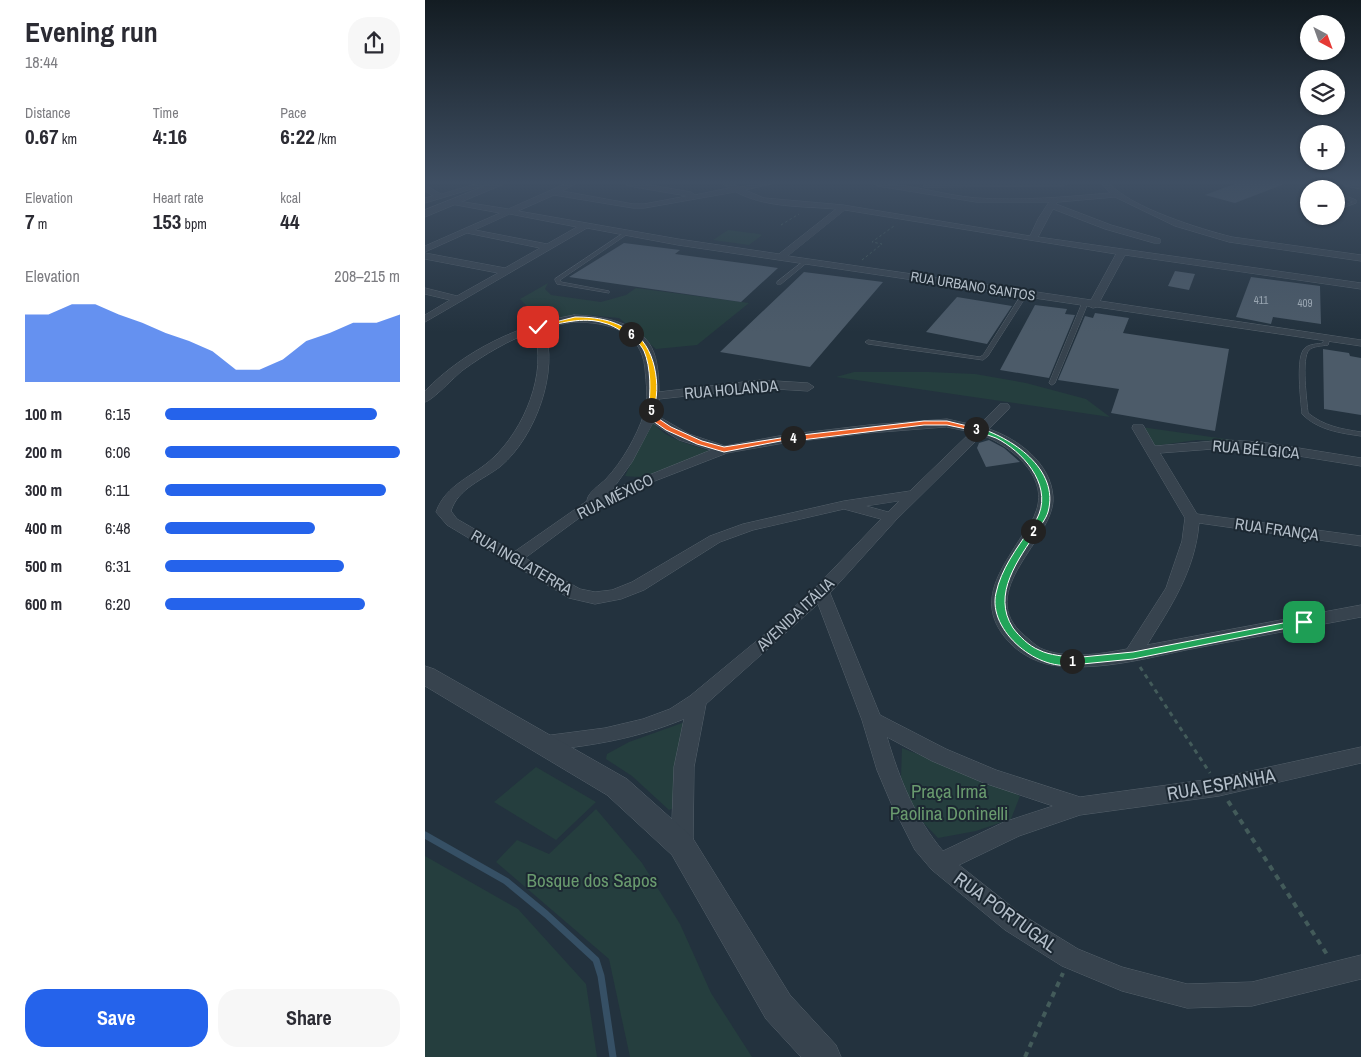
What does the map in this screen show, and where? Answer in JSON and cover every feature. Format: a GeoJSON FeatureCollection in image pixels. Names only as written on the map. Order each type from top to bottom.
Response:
{"type":"FeatureCollection","features":[{"type":"Feature","properties":{"kind":"street"},"geometry":{"type":"LineString","coordinates":[[425,249],[462,233]]}},
{"type":"Feature","properties":{"kind":"street"},"geometry":{"type":"LineString","coordinates":[[479,233],[547,247]]}},
{"type":"Feature","properties":{"kind":"street"},"geometry":{"type":"LineString","coordinates":[[425,318],[571,233]]}},
{"type":"Feature","properties":{"kind":"street","name":"RUA URBANO SANTOS"},"geometry":{"type":"LineString","coordinates":[[629,233],[1089,304],[1361,343]]}},
{"type":"Feature","properties":{"kind":"street"},"geometry":{"type":"LineString","coordinates":[[781,257],[810,233]]}},
{"type":"Feature","properties":{"kind":"street"},"geometry":{"type":"LineString","coordinates":[[999,233],[1361,286]]}},
{"type":"Feature","properties":{"kind":"street"},"geometry":{"type":"LineString","coordinates":[[1033,239],[1036,233]]}},
{"type":"Feature","properties":{"kind":"street"},"geometry":{"type":"LineString","coordinates":[[1130,233],[1157,241]]}},
{"type":"Feature","properties":{"kind":"street"},"geometry":{"type":"LineString","coordinates":[[1207,233],[1232,240],[1361,258]]}},
{"type":"Feature","properties":{"kind":"street"},"geometry":{"type":"LineString","coordinates":[[1089,304],[1122,252]]}},
{"type":"Feature","properties":{"kind":"street"},"geometry":{"type":"LineString","coordinates":[[425,256],[505,271]]}},
{"type":"Feature","properties":{"kind":"street"},"geometry":{"type":"LineString","coordinates":[[425,292],[457,299]]}},
{"type":"Feature","properties":{"kind":"street"},"geometry":{"type":"LineString","coordinates":[[425,398],[431,382],[507,339],[538,327],[575,319],[593,318],[608,322],[627,331],[641,341],[648,352],[654,396],[650,416],[617,475],[585,507]]}},
{"type":"Feature","properties":{"kind":"street","name":"RUA INGLATERRA"},"geometry":{"type":"LineString","coordinates":[[538,327],[543,341],[544,354],[540,382],[525,428],[515,444],[498,461],[456,492],[445,503],[443,512],[452,522],[575,594],[595,598],[615,595],[638,586],[715,539],[747,526],[844,505],[916,494]]}},
{"type":"Feature","properties":{"kind":"street","name":"RUA HOLANDA"},"geometry":{"type":"LineString","coordinates":[[654,396],[760,384],[809,387]]}},
{"type":"Feature","properties":{"kind":"street","name":"AVENIDA ITÁLIA"},"geometry":{"type":"LineString","coordinates":[[543,743],[605,736],[646,726],[677,714],[697,701],[771,638],[821,592],[891,517],[1003,407]]}},
{"type":"Feature","properties":{"kind":"street","name":"RUA MÉXICO"},"geometry":{"type":"LineString","coordinates":[[650,416],[684,437],[724,450]]}},
{"type":"Feature","properties":{"kind":"street","name":"RUA MÉXICO"},"geometry":{"type":"LineString","coordinates":[[514,559],[585,507],[642,481],[724,450],[784,440],[924,423],[947,423],[980,430],[999,437],[1017,449],[1031,462],[1042,479],[1046,498],[1043,514],[1008,571],[1000,594],[1001,617],[1015,637],[1033,652],[1057,660],[1075,661],[1133,656],[1361,611]]}},
{"type":"Feature","properties":{"kind":"street"},"geometry":{"type":"LineString","coordinates":[[1133,656],[1174,588],[1189,541],[1192,518],[1137,428]]}},
{"type":"Feature","properties":{"kind":"street","name":"RUA BÉLGICA"},"geometry":{"type":"LineString","coordinates":[[1152,450],[1225,444],[1261,446],[1361,462]]}},
{"type":"Feature","properties":{"kind":"street"},"geometry":{"type":"LineString","coordinates":[[617,475],[627,481],[642,481]]}},
{"type":"Feature","properties":{"kind":"street","name":"RUA INGLATERRA"},"geometry":{"type":"LineString","coordinates":[[844,505],[891,517]]}},
{"type":"Feature","properties":{"kind":"street","name":"RUA FRANÇA"},"geometry":{"type":"LineString","coordinates":[[1192,518],[1361,541]]}},
{"type":"Feature","properties":{"kind":"street","name":"RUA PORTUGAL"},"geometry":{"type":"LineString","coordinates":[[821,592],[872,720],[887,770],[901,803],[923,843],[940,863],[1013,922],[1069,958],[1121,979],[1187,996],[1252,994],[1361,967]]}},
{"type":"Feature","properties":{"kind":"street"},"geometry":{"type":"LineString","coordinates":[[425,675],[617,788],[683,846],[778,1006],[824,1057]]}},
{"type":"Feature","properties":{"kind":"street"},"geometry":{"type":"LineString","coordinates":[[683,846],[685,767],[697,701]]}},
{"type":"Feature","properties":{"kind":"street","name":"RUA ESPANHA"},"geometry":{"type":"LineString","coordinates":[[872,720],[939,755],[983,774],[1081,806]]}},
{"type":"Feature","properties":{"kind":"street","name":"RUA ESPANHA"},"geometry":{"type":"LineString","coordinates":[[940,863],[1012,829],[1081,806],[1219,787],[1361,755]]}},
{"type":"Feature","properties":{"kind":"lane"},"geometry":{"type":"LineString","coordinates":[[607,292],[559,283],[557,280],[627,233]]}},
{"type":"Feature","properties":{"kind":"lane"},"geometry":{"type":"LineString","coordinates":[[779,283],[807,261]]}},
{"type":"Feature","properties":{"kind":"lane"},"geometry":{"type":"LineString","coordinates":[[868,342],[981,359],[985,356],[1024,294]]}},
{"type":"Feature","properties":{"kind":"lane"},"geometry":{"type":"LineString","coordinates":[[1052,383],[1089,304]]}},
{"type":"Feature","properties":{"kind":"lane"},"geometry":{"type":"LineString","coordinates":[[1327,338],[1327,344],[1309,348],[1304,353],[1302,371],[1305,414],[1316,423],[1329,429],[1361,434]]}},
{"type":"Feature","properties":{"kind":"path"},"geometry":{"type":"LineString","coordinates":[[853,268],[882,244],[872,242],[884,233]]}},
{"type":"Feature","properties":{"kind":"path"},"geometry":{"type":"LineString","coordinates":[[1314,935],[1340,973]]}},
{"type":"Feature","properties":{"kind":"path"},"geometry":{"type":"LineString","coordinates":[[1025,1057],[1069,958]]}},
{"type":"Feature","properties":{"kind":"green space"},"geometry":{"type":"Polygon","coordinates":[[[723,233],[762,235],[749,245],[713,240],[723,233]]]}},
{"type":"Feature","properties":{"kind":"green space"},"geometry":{"type":"Polygon","coordinates":[[[548,283],[545,289],[551,295],[601,302],[626,295],[636,288],[749,303],[697,345],[656,349],[619,318],[588,315],[550,319],[536,315],[520,299],[548,283]]]}},
{"type":"Feature","properties":{"kind":"green space"},"geometry":{"type":"Polygon","coordinates":[[[854,372],[975,374],[1026,383],[1086,399],[1110,417],[836,377],[854,372]]]}},
{"type":"Feature","properties":{"kind":"green space"},"geometry":{"type":"Polygon","coordinates":[[[652,421],[671,437],[710,451],[658,473],[636,477],[625,476],[652,421]]]}},
{"type":"Feature","properties":{"kind":"green space"},"geometry":{"type":"Polygon","coordinates":[[[1141,427],[1247,442],[1197,440],[1153,446],[1141,427]]]}},
{"type":"Feature","properties":{"kind":"green space"},"geometry":{"type":"Polygon","coordinates":[[[685,722],[674,808],[669,810],[632,776],[606,759],[607,754],[629,742],[685,722]]]}},
{"type":"Feature","properties":{"kind":"green space","name":"Praça Irmã Paolina Doninelli"},"geometry":{"type":"Polygon","coordinates":[[[902,748],[997,785],[1020,796],[1011,819],[976,831],[938,838],[912,811],[901,777],[902,748]]]}},
{"type":"Feature","properties":{"kind":"green space"},"geometry":{"type":"Polygon","coordinates":[[[536,767],[596,802],[556,840],[494,802],[536,767]]]}},
{"type":"Feature","properties":{"kind":"green space","name":"Bosque dos Sapos"},"geometry":{"type":"Polygon","coordinates":[[[596,809],[642,863],[680,924],[711,993],[752,1057],[630,1057],[609,959],[496,862],[517,840],[549,854],[596,809]]]}},
{"type":"Feature","properties":{"kind":"green space"},"geometry":{"type":"Polygon","coordinates":[[[425,856],[518,909],[586,984],[597,1057],[425,1057],[425,856]]]}},
{"type":"Feature","properties":{"kind":"building"},"geometry":{"type":"Polygon","coordinates":[[[624,243],[680,250],[675,254],[778,268],[741,302],[569,277],[624,243]]]}},
{"type":"Feature","properties":{"kind":"building"},"geometry":{"type":"Polygon","coordinates":[[[1175,271],[1195,274],[1189,290],[1168,286],[1175,271]]]}},
{"type":"Feature","properties":{"kind":"building"},"geometry":{"type":"Polygon","coordinates":[[[804,272],[883,282],[810,367],[720,352],[804,272]]]}},
{"type":"Feature","properties":{"kind":"building"},"geometry":{"type":"Polygon","coordinates":[[[1251,277],[1320,286],[1321,324],[1273,317],[1271,324],[1236,317],[1251,277]]]}},
{"type":"Feature","properties":{"kind":"building"},"geometry":{"type":"Polygon","coordinates":[[[957,297],[1012,306],[987,344],[926,332],[957,297]]]}},
{"type":"Feature","properties":{"kind":"building"},"geometry":{"type":"Polygon","coordinates":[[[1035,305],[1067,309],[1065,314],[1075,315],[1049,378],[1000,370],[1035,305]]]}},
{"type":"Feature","properties":{"kind":"building"},"geometry":{"type":"Polygon","coordinates":[[[1095,313],[1129,318],[1123,333],[1229,349],[1215,431],[1111,413],[1119,389],[1058,380],[1085,316],[1093,318],[1095,313]]]}},
{"type":"Feature","properties":{"kind":"building"},"geometry":{"type":"Polygon","coordinates":[[[1323,349],[1349,353],[1350,356],[1361,358],[1361,415],[1324,409],[1323,349]]]}},
{"type":"Feature","properties":{"kind":"building"},"geometry":{"type":"Polygon","coordinates":[[[989,440],[1004,448],[1020,462],[986,467],[977,448],[979,443],[989,440]]]}},
{"type":"Feature","properties":{"kind":"waterway"},"geometry":{"type":"LineString","coordinates":[[425,835],[506,881],[546,914],[596,960],[601,976],[613,1057]]}},
{"type":"Feature","properties":{"kind":"route"},"geometry":{"type":"LineString","coordinates":[[538,327],[555,322],[593,318],[608,322],[627,331],[641,341],[648,352],[654,391],[650,416],[684,437],[724,450],[784,440],[924,423],[962,425],[999,437],[1017,449],[1031,462],[1042,479],[1046,498],[1043,514],[1008,571],[1000,594],[1001,617],[1015,637],[1033,652],[1057,660],[1103,660],[1133,656],[1304,622]]}}]}
